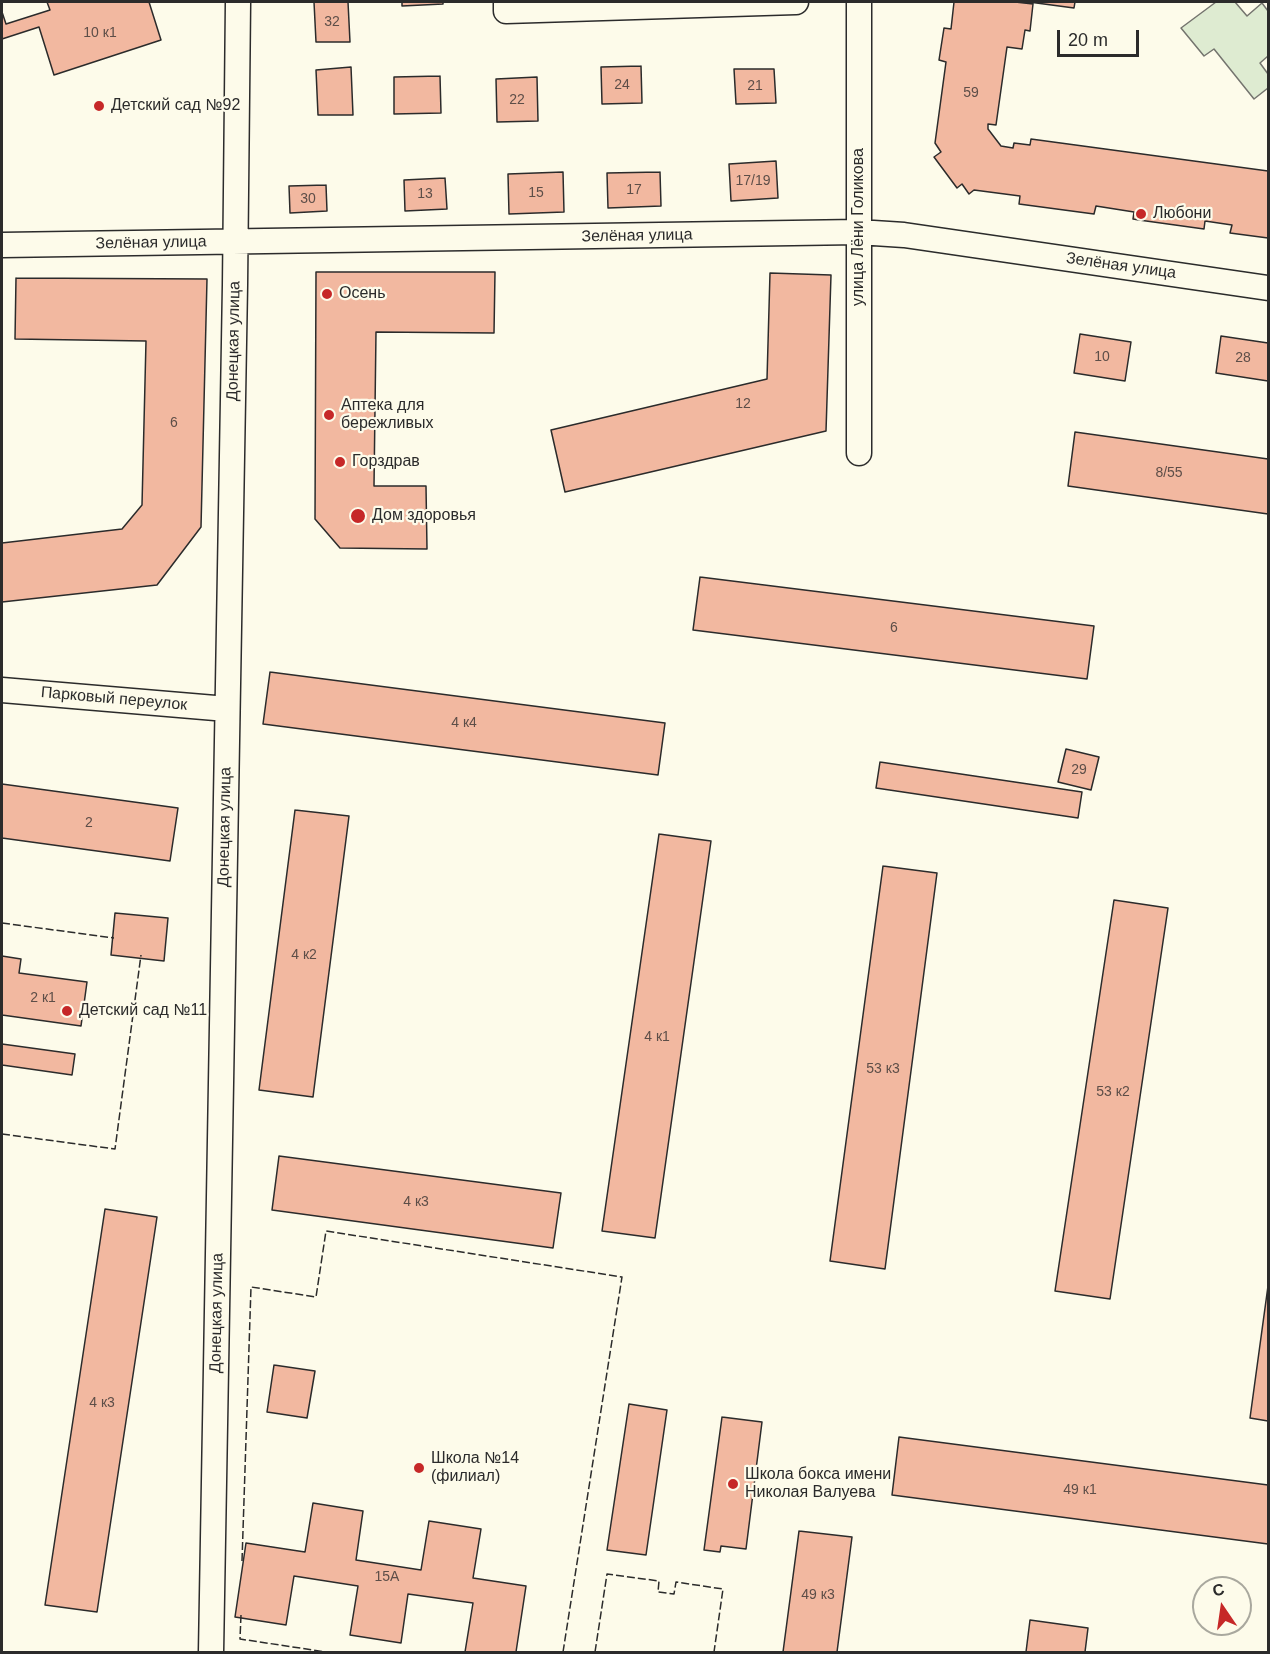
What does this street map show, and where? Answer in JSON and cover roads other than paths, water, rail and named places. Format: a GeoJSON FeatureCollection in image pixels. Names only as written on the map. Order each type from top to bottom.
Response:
{"type":"FeatureCollection","features":[{"type":"Feature","properties":{"kind":"street","name":"Донецкая улица"},"geometry":{"type":"LineString","coordinates":[[211,1653],[236,242],[238,2]]}},
{"type":"Feature","properties":{"kind":"street"},"geometry":{"type":"LineString","coordinates":[[506,2],[506,11],[796,2]]}},
{"type":"Feature","properties":{"kind":"street","name":"улица Лёни Голикова"},"geometry":{"type":"LineString","coordinates":[[859,453],[860,2]]}},
{"type":"Feature","properties":{"kind":"street","name":"Зелёная улица"},"geometry":{"type":"LineString","coordinates":[[2,245],[858,232],[904,235],[1269,288]]}},
{"type":"Feature","properties":{"kind":"street","name":"Парковый переулок"},"geometry":{"type":"LineString","coordinates":[[2,690],[226,709]]}},
{"type":"Feature","properties":{"kind":"place","name":"Детский сад №92"},"geometry":{"type":"Point","coordinates":[99,106]}},
{"type":"Feature","properties":{"kind":"place","name":"Любони"},"geometry":{"type":"Point","coordinates":[1141,214]}},
{"type":"Feature","properties":{"kind":"place","name":"Осень"},"geometry":{"type":"Point","coordinates":[327,294]}},
{"type":"Feature","properties":{"kind":"place","name":"Аптека для бережливых"},"geometry":{"type":"Point","coordinates":[329,415]}},
{"type":"Feature","properties":{"kind":"place","name":"Горздрав"},"geometry":{"type":"Point","coordinates":[340,462]}},
{"type":"Feature","properties":{"kind":"place","name":"Дом здоровья"},"geometry":{"type":"Point","coordinates":[358,516]}},
{"type":"Feature","properties":{"kind":"place","name":"Детский сад №11"},"geometry":{"type":"Point","coordinates":[67,1011]}},
{"type":"Feature","properties":{"kind":"place","name":"Школа №14 (филиал)"},"geometry":{"type":"Point","coordinates":[419,1468]}},
{"type":"Feature","properties":{"kind":"place","name":"Школа бокса имени Николая Валуева"},"geometry":{"type":"Point","coordinates":[733,1484]}}]}
